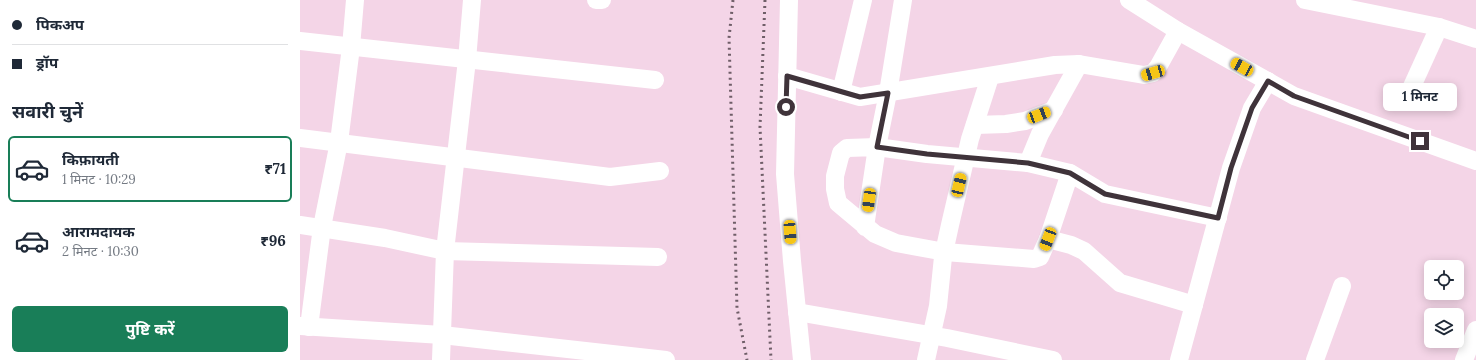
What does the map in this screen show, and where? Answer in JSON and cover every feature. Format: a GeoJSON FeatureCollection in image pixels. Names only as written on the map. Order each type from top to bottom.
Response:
{"type":"FeatureCollection","features":[{"type":"Feature","properties":{"kind":"street"},"geometry":{"type":"LineString","coordinates":[[355,0],[351,47],[339,142],[322,227],[305,326],[442,335],[666,360]]}},
{"type":"Feature","properties":{"kind":"street"},"geometry":{"type":"LineString","coordinates":[[441,360],[445,251],[467,60],[472,0]]}},
{"type":"Feature","properties":{"kind":"street"},"geometry":{"type":"LineString","coordinates":[[596,0],[602,0]]}},
{"type":"Feature","properties":{"kind":"street"},"geometry":{"type":"LineString","coordinates":[[789,0],[786,174],[802,360]]}},
{"type":"Feature","properties":{"kind":"street"},"geometry":{"type":"LineString","coordinates":[[842,92],[863,0]]}},
{"type":"Feature","properties":{"kind":"street"},"geometry":{"type":"LineString","coordinates":[[865,227],[877,147],[888,93],[903,0]]}},
{"type":"Feature","properties":{"kind":"street"},"geometry":{"type":"LineString","coordinates":[[1129,0],[1147,5],[1178,31],[1294,96],[1476,160]]}},
{"type":"Feature","properties":{"kind":"street"},"geometry":{"type":"LineString","coordinates":[[1305,0],[1439,27],[1476,38]]}},
{"type":"Feature","properties":{"kind":"street"},"geometry":{"type":"LineString","coordinates":[[1409,93],[1439,27]]}},
{"type":"Feature","properties":{"kind":"street"},"geometry":{"type":"LineString","coordinates":[[787,76],[860,97],[990,77],[1011,71],[1079,64],[1144,76],[1153,73],[1158,67],[1178,31]]}},
{"type":"Feature","properties":{"kind":"street"},"geometry":{"type":"LineString","coordinates":[[300,41],[655,80]]}},
{"type":"Feature","properties":{"kind":"street"},"geometry":{"type":"LineString","coordinates":[[1028,163],[1040,134],[1079,64]]}},
{"type":"Feature","properties":{"kind":"street"},"geometry":{"type":"LineString","coordinates":[[926,360],[938,306],[945,252],[966,158],[990,77]]}},
{"type":"Feature","properties":{"kind":"street"},"geometry":{"type":"LineString","coordinates":[[1179,360],[1231,168],[1252,108],[1268,81]]}},
{"type":"Feature","properties":{"kind":"street"},"geometry":{"type":"LineString","coordinates":[[975,125],[1006,124],[1025,121],[1054,110]]}},
{"type":"Feature","properties":{"kind":"street"},"geometry":{"type":"LineString","coordinates":[[300,138],[339,142],[456,159],[610,177],[660,171]]}},
{"type":"Feature","properties":{"kind":"street"},"geometry":{"type":"LineString","coordinates":[[1070,173],[1048,239],[1040,257],[1034,259],[945,252],[896,243],[875,234],[865,227],[838,203],[835,189],[835,176],[842,153],[848,148],[877,147],[966,158],[1028,163],[1070,173],[1105,194],[1218,218]]}},
{"type":"Feature","properties":{"kind":"street"},"geometry":{"type":"LineString","coordinates":[[300,225],[322,227],[385,238],[445,251],[658,257]]}},
{"type":"Feature","properties":{"kind":"street"},"geometry":{"type":"LineString","coordinates":[[1048,239],[1071,245],[1084,251],[1120,283],[1194,305]]}},
{"type":"Feature","properties":{"kind":"street"},"geometry":{"type":"LineString","coordinates":[[1315,360],[1342,286]]}},
{"type":"Feature","properties":{"kind":"street"},"geometry":{"type":"LineString","coordinates":[[797,312],[932,335],[1054,360]]}},
{"type":"Feature","properties":{"kind":"street"},"geometry":{"type":"LineString","coordinates":[[1464,360],[1476,330]]}},
{"type":"Feature","properties":{"kind":"railway"},"geometry":{"type":"LineString","coordinates":[[733,0],[729,38],[737,308],[747,360]]}},
{"type":"Feature","properties":{"kind":"railway"},"geometry":{"type":"LineString","coordinates":[[765,0],[760,127],[771,360]]}},
{"type":"Feature","properties":{"kind":"route"},"geometry":{"type":"LineString","coordinates":[[786,107],[787,76],[860,97],[888,93],[877,147],[927,154],[1028,163],[1070,173],[1105,194],[1218,218],[1231,168],[1252,108],[1268,81],[1294,96],[1420,141]]}}]}
